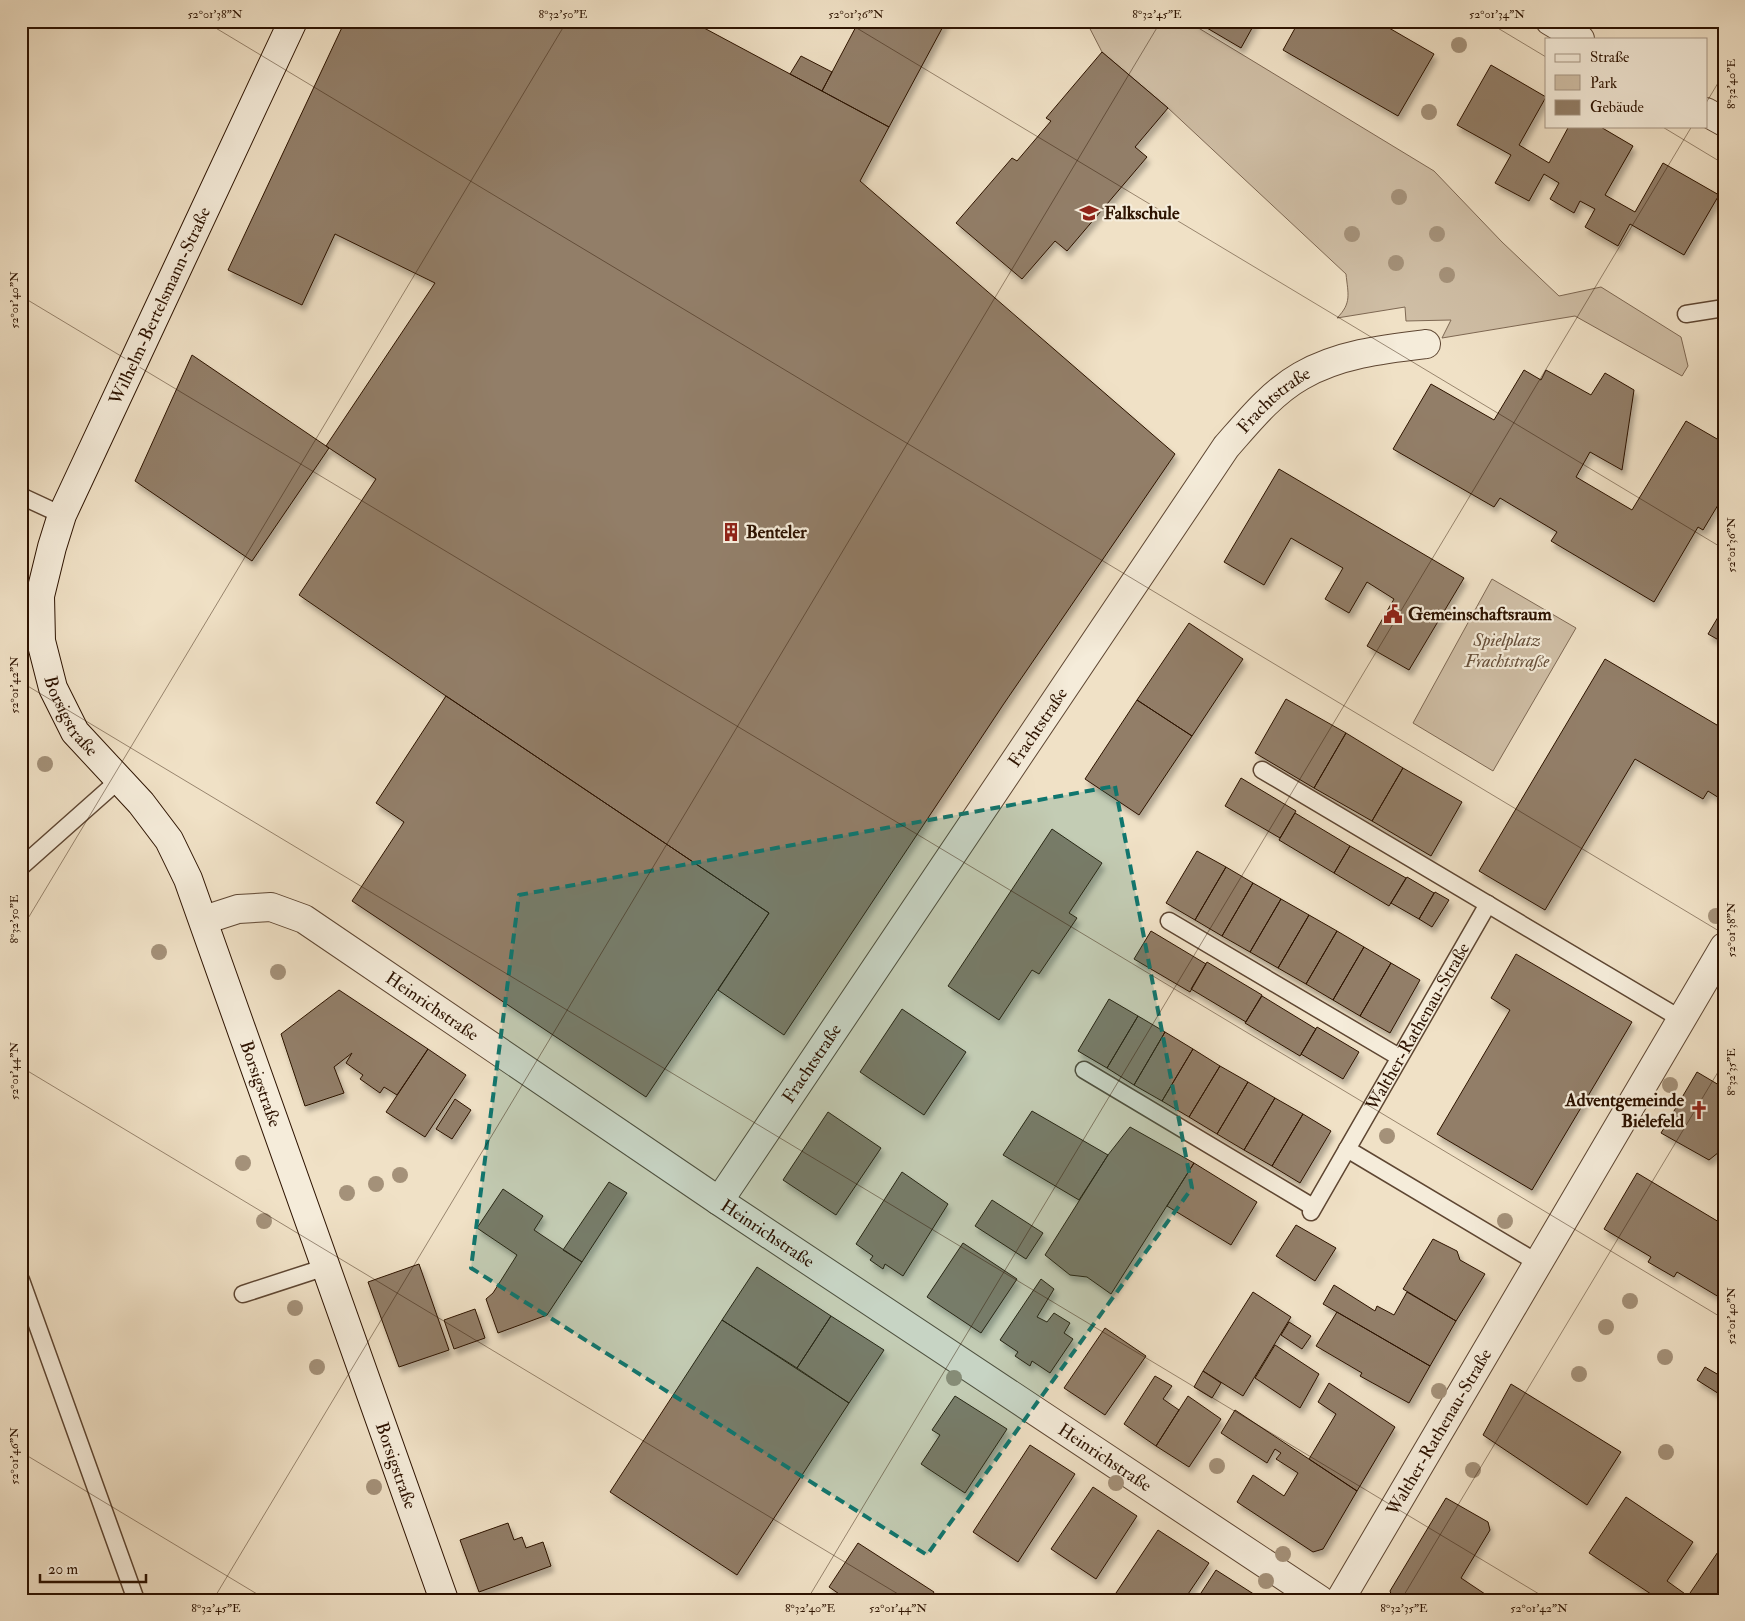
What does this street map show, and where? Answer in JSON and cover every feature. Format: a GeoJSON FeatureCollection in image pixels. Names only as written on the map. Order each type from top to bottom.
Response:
{"type":"FeatureCollection","features":[{"type":"Feature","properties":{"kind":"street","name":"Wilhelm-Bertelsmann-Straße"},"geometry":{"type":"LineString","coordinates":[[40,596],[62,516],[293,21]]}},
{"type":"Feature","properties":{"kind":"street"},"geometry":{"type":"LineString","coordinates":[[1550,21],[1578,38]]}},
{"type":"Feature","properties":{"kind":"street"},"geometry":{"type":"LineString","coordinates":[[1708,113],[1724,122]]}},
{"type":"Feature","properties":{"kind":"street","name":"Frachtstraße"},"geometry":{"type":"LineString","coordinates":[[719,1201],[1226,447],[1256,413],[1277,394],[1300,376],[1323,364],[1386,348],[1426,344]]}},
{"type":"Feature","properties":{"kind":"street","name":"Borsigstraße"},"geometry":{"type":"LineString","coordinates":[[40,596],[41,641],[53,688],[75,732],[141,803],[169,840],[188,879],[444,1600]]}},
{"type":"Feature","properties":{"kind":"street","name":"Heinrichstraße"},"geometry":{"type":"LineString","coordinates":[[204,920],[238,909],[271,906],[304,919],[719,1201],[1320,1600]]}},
{"type":"Feature","properties":{"kind":"street","name":"Walther-Rathenau-Straße"},"geometry":{"type":"LineString","coordinates":[[1340,1600],[1724,947]]}},
{"type":"Feature","properties":{"kind":"lane"},"geometry":{"type":"LineString","coordinates":[[1686,314],[1724,308]]}},
{"type":"Feature","properties":{"kind":"lane"},"geometry":{"type":"LineString","coordinates":[[21,496],[62,516]]}},
{"type":"Feature","properties":{"kind":"lane"},"geometry":{"type":"LineString","coordinates":[[1262,770],[1681,1019]]}},
{"type":"Feature","properties":{"kind":"lane"},"geometry":{"type":"LineString","coordinates":[[21,867],[119,780]]}},
{"type":"Feature","properties":{"kind":"lane","name":"Walther-Rathenau-Straße"},"geometry":{"type":"LineString","coordinates":[[1084,1070],[1312,1210],[1488,904]]}},
{"type":"Feature","properties":{"kind":"lane"},"geometry":{"type":"LineString","coordinates":[[1169,921],[1399,1057]]}},
{"type":"Feature","properties":{"kind":"lane"},"geometry":{"type":"LineString","coordinates":[[1347,1149],[1538,1263]]}},
{"type":"Feature","properties":{"kind":"lane"},"geometry":{"type":"LineString","coordinates":[[243,1294],[326,1267]]}},
{"type":"Feature","properties":{"kind":"lane"},"geometry":{"type":"LineString","coordinates":[[21,1280],[136,1600]]}},
{"type":"Feature","properties":{"kind":"highlighted area"},"geometry":{"type":"Polygon","coordinates":[[[1115,786],[1192,1188],[927,1555],[471,1268],[519,895],[1115,786]]]}},
{"type":"Feature","properties":{"kind":"green space"},"geometry":{"type":"Polygon","coordinates":[[[1086,21],[1187,21],[1434,171],[1502,242],[1559,296],[1601,287],[1681,337],[1688,366],[1682,376],[1575,316],[1442,338],[1451,320],[1406,321],[1405,307],[1337,318],[1347,303],[1346,274],[1168,108],[1102,52],[1086,21]]]}},
{"type":"Feature","properties":{"kind":"green space","name":"Spielplatz Frachtstraße"},"geometry":{"type":"Polygon","coordinates":[[[1492,579],[1576,628],[1493,771],[1413,723],[1492,579]]]}},
{"type":"Feature","properties":{"kind":"building","name":"Benteler"},"geometry":{"type":"Polygon","coordinates":[[[345,21],[691,21],[889,127],[860,181],[1175,454],[1003,705],[784,1035],[718,990],[769,913],[299,595],[376,479],[326,446],[435,283],[335,234],[302,305],[228,270],[345,21]]]}},
{"type":"Feature","properties":{"kind":"building"},"geometry":{"type":"Polygon","coordinates":[[[859,21],[946,21],[889,127],[822,91],[859,21]]]}},
{"type":"Feature","properties":{"kind":"building"},"geometry":{"type":"Polygon","coordinates":[[[1195,21],[1256,21],[1241,48],[1195,21]]]}},
{"type":"Feature","properties":{"kind":"building"},"geometry":{"type":"Polygon","coordinates":[[[1299,21],[1377,21],[1434,54],[1398,116],[1283,50],[1299,21]]]}},
{"type":"Feature","properties":{"kind":"building"},"geometry":{"type":"Polygon","coordinates":[[[1102,52],[1168,108],[1135,147],[1147,157],[1067,251],[1055,241],[1022,279],[956,223],[1012,158],[1017,161],[1051,121],[1046,118],[1102,52]]]}},
{"type":"Feature","properties":{"kind":"building"},"geometry":{"type":"Polygon","coordinates":[[[801,56],[832,72],[822,91],[790,74],[801,56]]]}},
{"type":"Feature","properties":{"kind":"building"},"geometry":{"type":"Polygon","coordinates":[[[1491,65],[1545,96],[1519,145],[1549,163],[1568,128],[1602,128],[1633,146],[1605,195],[1635,212],[1663,163],[1719,195],[1684,255],[1630,224],[1618,246],[1585,227],[1595,209],[1580,201],[1574,213],[1550,199],[1559,183],[1544,174],[1529,201],[1495,183],[1511,155],[1457,125],[1491,65]]]}},
{"type":"Feature","properties":{"kind":"building"},"geometry":{"type":"Polygon","coordinates":[[[192,355],[329,448],[252,561],[135,481],[192,355]]]}},
{"type":"Feature","properties":{"kind":"building"},"geometry":{"type":"Polygon","coordinates":[[[1524,370],[1541,380],[1546,370],[1591,395],[1605,373],[1634,390],[1622,470],[1590,452],[1576,477],[1632,510],[1686,421],[1724,443],[1724,495],[1703,530],[1698,527],[1654,602],[1551,541],[1557,532],[1500,498],[1494,507],[1393,449],[1431,384],[1494,420],[1524,370]]]}},
{"type":"Feature","properties":{"kind":"building"},"geometry":{"type":"Polygon","coordinates":[[[1279,469],[1464,578],[1409,670],[1367,646],[1394,599],[1367,582],[1349,613],[1325,599],[1343,568],[1291,538],[1264,585],[1224,562],[1279,469]]]}},
{"type":"Feature","properties":{"kind":"building"},"geometry":{"type":"Polygon","coordinates":[[[1724,607],[1724,643],[1708,634],[1724,607]]]}},
{"type":"Feature","properties":{"kind":"building"},"geometry":{"type":"Polygon","coordinates":[[[1189,623],[1243,659],[1192,736],[1137,700],[1189,623]]]}},
{"type":"Feature","properties":{"kind":"building"},"geometry":{"type":"Polygon","coordinates":[[[1605,659],[1722,728],[1724,725],[1724,801],[1708,791],[1703,799],[1635,759],[1545,910],[1479,871],[1605,659]]]}},
{"type":"Feature","properties":{"kind":"building"},"geometry":{"type":"Polygon","coordinates":[[[446,696],[769,913],[646,1097],[352,901],[404,822],[376,803],[446,696]]]}},
{"type":"Feature","properties":{"kind":"building"},"geometry":{"type":"Polygon","coordinates":[[[1286,699],[1346,733],[1314,788],[1255,753],[1286,699]]]}},
{"type":"Feature","properties":{"kind":"building"},"geometry":{"type":"Polygon","coordinates":[[[1137,700],[1192,736],[1139,815],[1085,779],[1137,700]]]}},
{"type":"Feature","properties":{"kind":"building"},"geometry":{"type":"Polygon","coordinates":[[[1346,733],[1403,768],[1372,821],[1314,788],[1346,733]]]}},
{"type":"Feature","properties":{"kind":"building"},"geometry":{"type":"Polygon","coordinates":[[[1403,768],[1462,802],[1431,856],[1372,821],[1403,768]]]}},
{"type":"Feature","properties":{"kind":"building"},"geometry":{"type":"Polygon","coordinates":[[[1241,778],[1296,811],[1280,838],[1225,806],[1241,778]]]}},
{"type":"Feature","properties":{"kind":"building"},"geometry":{"type":"Polygon","coordinates":[[[1295,813],[1350,846],[1334,873],[1279,840],[1295,813]]]}},
{"type":"Feature","properties":{"kind":"building"},"geometry":{"type":"Polygon","coordinates":[[[1052,829],[1102,863],[1069,913],[1077,918],[1039,974],[1032,970],[999,1020],[948,986],[1052,829]]]}},
{"type":"Feature","properties":{"kind":"building"},"geometry":{"type":"Polygon","coordinates":[[[1350,846],[1406,878],[1389,906],[1334,873],[1350,846]]]}},
{"type":"Feature","properties":{"kind":"building"},"geometry":{"type":"Polygon","coordinates":[[[1197,851],[1226,867],[1195,920],[1166,903],[1197,851]]]}},
{"type":"Feature","properties":{"kind":"building"},"geometry":{"type":"Polygon","coordinates":[[[1226,867],[1253,883],[1222,936],[1195,920],[1226,867]]]}},
{"type":"Feature","properties":{"kind":"building"},"geometry":{"type":"Polygon","coordinates":[[[1407,877],[1434,893],[1419,919],[1391,903],[1407,877]]]}},
{"type":"Feature","properties":{"kind":"building"},"geometry":{"type":"Polygon","coordinates":[[[1253,883],[1281,899],[1250,952],[1222,936],[1253,883]]]}},
{"type":"Feature","properties":{"kind":"building"},"geometry":{"type":"Polygon","coordinates":[[[1435,892],[1449,900],[1432,927],[1419,919],[1435,892]]]}},
{"type":"Feature","properties":{"kind":"building"},"geometry":{"type":"Polygon","coordinates":[[[1281,899],[1309,915],[1278,968],[1250,952],[1281,899]]]}},
{"type":"Feature","properties":{"kind":"building"},"geometry":{"type":"Polygon","coordinates":[[[1309,915],[1337,931],[1306,984],[1278,968],[1309,915]]]}},
{"type":"Feature","properties":{"kind":"building"},"geometry":{"type":"Polygon","coordinates":[[[1151,931],[1206,964],[1190,992],[1134,959],[1151,931]]]}},
{"type":"Feature","properties":{"kind":"building"},"geometry":{"type":"Polygon","coordinates":[[[1337,931],[1364,947],[1333,1000],[1306,984],[1337,931]]]}},
{"type":"Feature","properties":{"kind":"building"},"geometry":{"type":"Polygon","coordinates":[[[1364,947],[1391,963],[1360,1016],[1333,1000],[1364,947]]]}},
{"type":"Feature","properties":{"kind":"building"},"geometry":{"type":"Polygon","coordinates":[[[1516,954],[1632,1022],[1532,1190],[1437,1134],[1510,1010],[1491,998],[1516,954]]]}},
{"type":"Feature","properties":{"kind":"building"},"geometry":{"type":"Polygon","coordinates":[[[1207,962],[1262,995],[1246,1022],[1191,989],[1207,962]]]}},
{"type":"Feature","properties":{"kind":"building"},"geometry":{"type":"Polygon","coordinates":[[[1391,963],[1420,980],[1390,1033],[1360,1016],[1391,963]]]}},
{"type":"Feature","properties":{"kind":"building"},"geometry":{"type":"Polygon","coordinates":[[[339,990],[428,1049],[397,1095],[384,1087],[380,1093],[360,1079],[363,1075],[346,1063],[352,1053],[334,1067],[344,1093],[305,1106],[281,1034],[339,990]]]}},
{"type":"Feature","properties":{"kind":"building"},"geometry":{"type":"Polygon","coordinates":[[[1262,996],[1316,1029],[1300,1056],[1245,1023],[1262,996]]]}},
{"type":"Feature","properties":{"kind":"building"},"geometry":{"type":"Polygon","coordinates":[[[1109,999],[1138,1016],[1107,1068],[1078,1051],[1109,999]]]}},
{"type":"Feature","properties":{"kind":"building"},"geometry":{"type":"Polygon","coordinates":[[[902,1009],[966,1052],[924,1115],[860,1072],[902,1009]]]}},
{"type":"Feature","properties":{"kind":"building"},"geometry":{"type":"Polygon","coordinates":[[[1138,1016],[1165,1032],[1134,1085],[1107,1068],[1138,1016]]]}},
{"type":"Feature","properties":{"kind":"building"},"geometry":{"type":"Polygon","coordinates":[[[1317,1027],[1359,1052],[1343,1079],[1301,1054],[1317,1027]]]}},
{"type":"Feature","properties":{"kind":"building"},"geometry":{"type":"Polygon","coordinates":[[[1165,1032],[1193,1049],[1162,1101],[1134,1085],[1165,1032]]]}},
{"type":"Feature","properties":{"kind":"building"},"geometry":{"type":"Polygon","coordinates":[[[428,1049],[466,1075],[425,1137],[386,1112],[428,1049]]]}},
{"type":"Feature","properties":{"kind":"building"},"geometry":{"type":"Polygon","coordinates":[[[1193,1049],[1220,1066],[1189,1117],[1162,1101],[1193,1049]]]}},
{"type":"Feature","properties":{"kind":"building"},"geometry":{"type":"Polygon","coordinates":[[[1220,1066],[1248,1082],[1217,1134],[1189,1117],[1220,1066]]]}},
{"type":"Feature","properties":{"kind":"building","name":"Adventgemeinde Bielefeld"},"geometry":{"type":"Polygon","coordinates":[[[1697,1072],[1724,1088],[1724,1155],[1719,1152],[1709,1160],[1661,1133],[1697,1072]]]}},
{"type":"Feature","properties":{"kind":"building"},"geometry":{"type":"Polygon","coordinates":[[[1248,1082],[1275,1098],[1244,1150],[1217,1134],[1248,1082]]]}},
{"type":"Feature","properties":{"kind":"building"},"geometry":{"type":"Polygon","coordinates":[[[1275,1098],[1303,1114],[1272,1166],[1244,1150],[1275,1098]]]}},
{"type":"Feature","properties":{"kind":"building"},"geometry":{"type":"Polygon","coordinates":[[[455,1099],[471,1110],[452,1139],[436,1129],[455,1099]]]}},
{"type":"Feature","properties":{"kind":"building"},"geometry":{"type":"Polygon","coordinates":[[[1032,1111],[1108,1155],[1079,1200],[1003,1155],[1032,1111]]]}},
{"type":"Feature","properties":{"kind":"building"},"geometry":{"type":"Polygon","coordinates":[[[828,1112],[881,1148],[836,1215],[783,1180],[828,1112]]]}},
{"type":"Feature","properties":{"kind":"building"},"geometry":{"type":"Polygon","coordinates":[[[1303,1114],[1331,1131],[1300,1183],[1272,1166],[1303,1114]]]}},
{"type":"Feature","properties":{"kind":"building"},"geometry":{"type":"Polygon","coordinates":[[[1130,1127],[1194,1163],[1111,1294],[1087,1277],[1070,1275],[1045,1255],[1108,1155],[1130,1127]]]}},
{"type":"Feature","properties":{"kind":"building"},"geometry":{"type":"Polygon","coordinates":[[[1194,1163],[1257,1202],[1231,1245],[1167,1206],[1194,1163]]]}},
{"type":"Feature","properties":{"kind":"building"},"geometry":{"type":"Polygon","coordinates":[[[902,1172],[948,1204],[903,1276],[885,1264],[883,1269],[870,1260],[873,1256],[856,1244],[902,1172]]]}},
{"type":"Feature","properties":{"kind":"building"},"geometry":{"type":"Polygon","coordinates":[[[1637,1173],[1724,1225],[1724,1300],[1677,1272],[1674,1277],[1648,1262],[1651,1257],[1604,1229],[1637,1173]]]}},
{"type":"Feature","properties":{"kind":"building"},"geometry":{"type":"Polygon","coordinates":[[[609,1182],[627,1193],[582,1262],[563,1250],[609,1182]]]}},
{"type":"Feature","properties":{"kind":"building"},"geometry":{"type":"Polygon","coordinates":[[[503,1189],[543,1216],[534,1230],[582,1262],[547,1315],[498,1333],[486,1299],[493,1293],[517,1255],[477,1228],[503,1189]]]}},
{"type":"Feature","properties":{"kind":"building"},"geometry":{"type":"Polygon","coordinates":[[[992,1200],[1043,1233],[1026,1259],[975,1226],[992,1200]]]}},
{"type":"Feature","properties":{"kind":"building"},"geometry":{"type":"Polygon","coordinates":[[[1296,1225],[1336,1248],[1315,1281],[1276,1256],[1296,1225]]]}},
{"type":"Feature","properties":{"kind":"building"},"geometry":{"type":"Polygon","coordinates":[[[1433,1239],[1457,1251],[1460,1260],[1485,1274],[1456,1321],[1403,1289],[1433,1239]]]}},
{"type":"Feature","properties":{"kind":"building"},"geometry":{"type":"Polygon","coordinates":[[[963,1243],[1017,1279],[981,1333],[927,1297],[963,1243]]]}},
{"type":"Feature","properties":{"kind":"building"},"geometry":{"type":"Polygon","coordinates":[[[419,1264],[449,1350],[399,1367],[368,1282],[419,1264]]]}},
{"type":"Feature","properties":{"kind":"building"},"geometry":{"type":"Polygon","coordinates":[[[757,1267],[831,1316],[797,1368],[722,1320],[757,1267]]]}},
{"type":"Feature","properties":{"kind":"building"},"geometry":{"type":"Polygon","coordinates":[[[1041,1279],[1054,1289],[1037,1317],[1047,1322],[1054,1313],[1070,1323],[1064,1333],[1073,1339],[1050,1373],[1032,1361],[1030,1366],[1015,1356],[1018,1352],[1000,1340],[1041,1279]]]}},
{"type":"Feature","properties":{"kind":"building"},"geometry":{"type":"Polygon","coordinates":[[[1334,1285],[1375,1311],[1377,1306],[1394,1315],[1407,1292],[1456,1321],[1430,1366],[1323,1304],[1334,1285]]]}},
{"type":"Feature","properties":{"kind":"building"},"geometry":{"type":"Polygon","coordinates":[[[1253,1292],[1291,1317],[1243,1396],[1203,1371],[1253,1292]]]}},
{"type":"Feature","properties":{"kind":"building"},"geometry":{"type":"Polygon","coordinates":[[[475,1309],[485,1338],[454,1349],[444,1320],[475,1309]]]}},
{"type":"Feature","properties":{"kind":"building"},"geometry":{"type":"Polygon","coordinates":[[[1337,1312],[1430,1366],[1409,1403],[1360,1376],[1362,1373],[1316,1346],[1337,1312]]]}},
{"type":"Feature","properties":{"kind":"building"},"geometry":{"type":"Polygon","coordinates":[[[831,1316],[884,1350],[849,1403],[797,1368],[831,1316]]]}},
{"type":"Feature","properties":{"kind":"building"},"geometry":{"type":"Polygon","coordinates":[[[722,1320],[849,1403],[737,1575],[610,1492],[722,1320]]]}},
{"type":"Feature","properties":{"kind":"building"},"geometry":{"type":"Polygon","coordinates":[[[1289,1322],[1311,1336],[1302,1349],[1281,1335],[1289,1322]]]}},
{"type":"Feature","properties":{"kind":"building"},"geometry":{"type":"Polygon","coordinates":[[[1105,1328],[1146,1356],[1105,1415],[1064,1388],[1105,1328]]]}},
{"type":"Feature","properties":{"kind":"building"},"geometry":{"type":"Polygon","coordinates":[[[1275,1345],[1319,1374],[1300,1408],[1255,1378],[1275,1345]]]}},
{"type":"Feature","properties":{"kind":"building"},"geometry":{"type":"Polygon","coordinates":[[[1705,1367],[1724,1378],[1724,1397],[1697,1380],[1705,1367]]]}},
{"type":"Feature","properties":{"kind":"building"},"geometry":{"type":"Polygon","coordinates":[[[1203,1371],[1221,1383],[1212,1398],[1194,1387],[1203,1371]]]}},
{"type":"Feature","properties":{"kind":"building"},"geometry":{"type":"Polygon","coordinates":[[[1155,1376],[1172,1386],[1163,1399],[1179,1410],[1156,1446],[1124,1424],[1155,1376]]]}},
{"type":"Feature","properties":{"kind":"building"},"geometry":{"type":"Polygon","coordinates":[[[1329,1383],[1395,1427],[1357,1491],[1309,1459],[1336,1414],[1318,1402],[1329,1383]]]}},
{"type":"Feature","properties":{"kind":"building"},"geometry":{"type":"Polygon","coordinates":[[[1511,1384],[1621,1452],[1587,1505],[1483,1435],[1511,1384]]]}},
{"type":"Feature","properties":{"kind":"building"},"geometry":{"type":"Polygon","coordinates":[[[955,1396],[1007,1429],[965,1493],[921,1464],[940,1435],[932,1430],[955,1396]]]}},
{"type":"Feature","properties":{"kind":"building"},"geometry":{"type":"Polygon","coordinates":[[[1188,1396],[1221,1419],[1189,1467],[1156,1446],[1188,1396]]]}},
{"type":"Feature","properties":{"kind":"building"},"geometry":{"type":"Polygon","coordinates":[[[1235,1410],[1357,1491],[1323,1549],[1313,1552],[1237,1502],[1253,1475],[1284,1496],[1298,1473],[1276,1459],[1281,1453],[1275,1449],[1267,1463],[1221,1433],[1235,1410]]]}},
{"type":"Feature","properties":{"kind":"building"},"geometry":{"type":"Polygon","coordinates":[[[1030,1445],[1075,1474],[1018,1562],[973,1532],[1030,1445]]]}},
{"type":"Feature","properties":{"kind":"building"},"geometry":{"type":"Polygon","coordinates":[[[1093,1487],[1137,1516],[1096,1579],[1051,1549],[1093,1487]]]}},
{"type":"Feature","properties":{"kind":"building"},"geometry":{"type":"Polygon","coordinates":[[[1626,1497],[1693,1542],[1667,1581],[1688,1596],[1724,1543],[1724,1600],[1660,1600],[1589,1553],[1626,1497]]]}},
{"type":"Feature","properties":{"kind":"building"},"geometry":{"type":"Polygon","coordinates":[[[1446,1498],[1488,1522],[1490,1530],[1461,1578],[1494,1600],[1393,1600],[1390,1591],[1446,1498]]]}},
{"type":"Feature","properties":{"kind":"building"},"geometry":{"type":"Polygon","coordinates":[[[508,1523],[514,1540],[522,1537],[526,1548],[543,1542],[551,1566],[479,1592],[460,1540],[508,1523]]]}},
{"type":"Feature","properties":{"kind":"building"},"geometry":{"type":"Polygon","coordinates":[[[1158,1530],[1209,1563],[1184,1600],[1124,1600],[1125,1598],[1116,1593],[1158,1530]]]}},
{"type":"Feature","properties":{"kind":"building"},"geometry":{"type":"Polygon","coordinates":[[[858,1543],[934,1592],[929,1600],[848,1600],[829,1587],[858,1543]]]}},
{"type":"Feature","properties":{"kind":"building"},"geometry":{"type":"Polygon","coordinates":[[[1216,1570],[1263,1600],[1209,1600],[1201,1593],[1216,1570]]]}},
{"type":"Feature","properties":{"kind":"place","name":"Falkschule"},"geometry":{"type":"Point","coordinates":[1089,213]}},
{"type":"Feature","properties":{"kind":"place","name":"Benteler"},"geometry":{"type":"Point","coordinates":[731,532]}},
{"type":"Feature","properties":{"kind":"place","name":"Gemeinschaftsraum"},"geometry":{"type":"Point","coordinates":[1393,614]}},
{"type":"Feature","properties":{"kind":"place","name":"Adventgemeinde Bielefeld"},"geometry":{"type":"Point","coordinates":[1699,1110]}}]}
